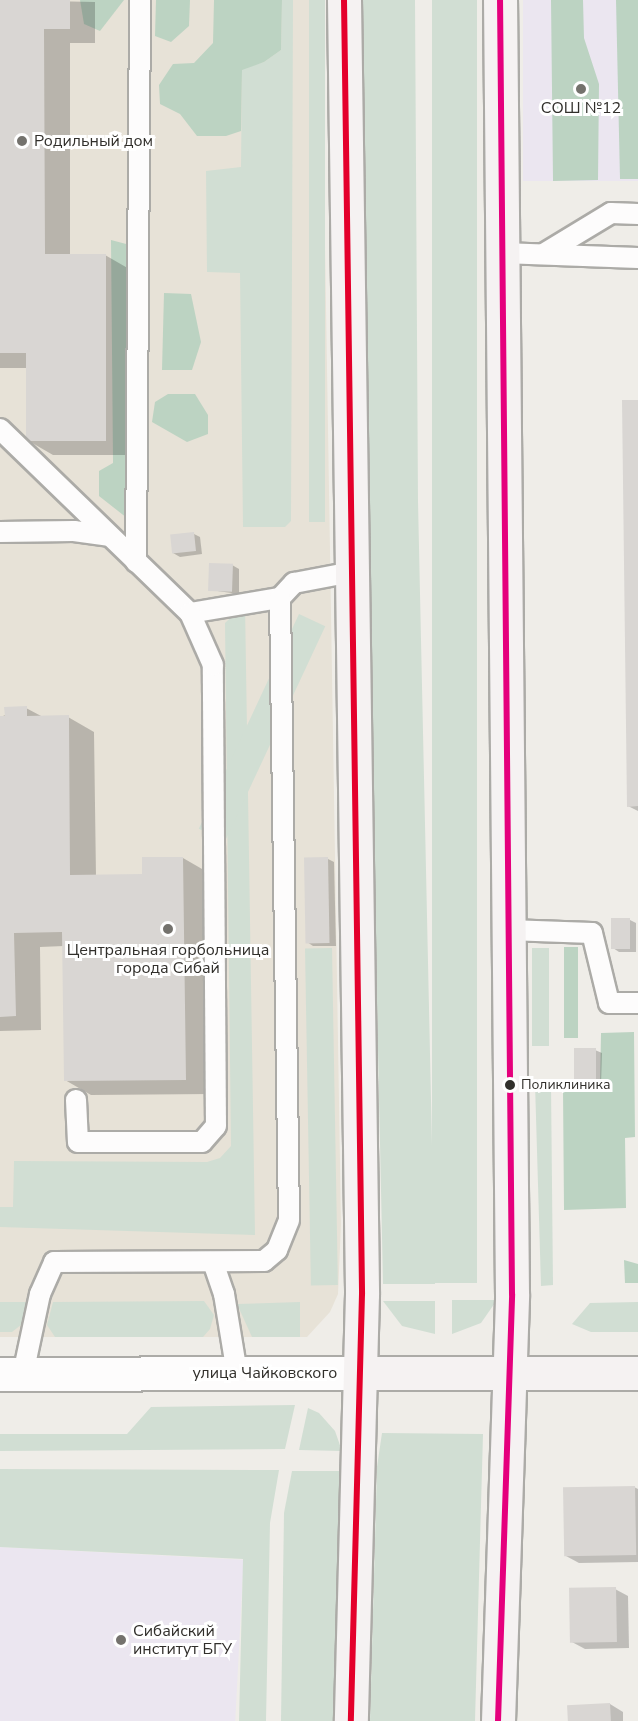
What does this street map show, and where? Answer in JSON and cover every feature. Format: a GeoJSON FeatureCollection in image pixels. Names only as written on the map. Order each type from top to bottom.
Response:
{"type":"FeatureCollection","features":[{"type":"Feature","properties":{"kind":"main road"},"geometry":{"type":"LineString","coordinates":[[344,0],[361,1373],[351,1721]]}},
{"type":"Feature","properties":{"kind":"main road"},"geometry":{"type":"LineString","coordinates":[[498,1721],[509,1374],[508,930],[500,0]]}},
{"type":"Feature","properties":{"kind":"main road","name":"улица Чайковского"},"geometry":{"type":"LineString","coordinates":[[361,1373],[638,1372]]}},
{"type":"Feature","properties":{"kind":"street","name":"улица Чайковского"},"geometry":{"type":"LineString","coordinates":[[11,1374],[361,1373]]}},
{"type":"Feature","properties":{"kind":"lane"},"geometry":{"type":"LineString","coordinates":[[136,562],[140,0]]}},
{"type":"Feature","properties":{"kind":"lane"},"geometry":{"type":"LineString","coordinates":[[544,254],[611,213],[638,214]]}},
{"type":"Feature","properties":{"kind":"lane"},"geometry":{"type":"LineString","coordinates":[[502,253],[638,258]]}},
{"type":"Feature","properties":{"kind":"lane"},"geometry":{"type":"LineString","coordinates":[[0,429],[190,613],[213,665],[216,1126],[202,1142],[78,1142],[76,1100]]}},
{"type":"Feature","properties":{"kind":"lane"},"geometry":{"type":"LineString","coordinates":[[0,532],[75,531],[110,536]]}},
{"type":"Feature","properties":{"kind":"lane"},"geometry":{"type":"LineString","coordinates":[[190,613],[280,598],[294,583],[352,572]]}},
{"type":"Feature","properties":{"kind":"lane"},"geometry":{"type":"LineString","coordinates":[[11,1374],[54,1262],[264,1261],[277,1250],[289,1220],[280,598]]}},
{"type":"Feature","properties":{"kind":"lane"},"geometry":{"type":"LineString","coordinates":[[508,930],[592,933],[609,1003],[638,1003]]}},
{"type":"Feature","properties":{"kind":"lane"},"geometry":{"type":"LineString","coordinates":[[213,1262],[224,1294],[237,1373]]}},
{"type":"Feature","properties":{"kind":"shaded area","name":"Центральная горбольница города Сибай"},"geometry":{"type":"Polygon","coordinates":[[[0,0],[321,0],[341,1224],[338,1294],[330,1312],[307,1337],[0,1337],[0,0]]]}},
{"type":"Feature","properties":{"kind":"shaded area"},"geometry":{"type":"Polygon","coordinates":[[[282,0],[293,0],[291,521],[285,527],[243,527],[240,273],[207,272],[206,171],[241,167],[242,69],[264,62],[281,50],[282,0]]]}},
{"type":"Feature","properties":{"kind":"shaded area"},"geometry":{"type":"Polygon","coordinates":[[[309,0],[325,0],[325,522],[309,522],[309,0]]]}},
{"type":"Feature","properties":{"kind":"shaded area"},"geometry":{"type":"Polygon","coordinates":[[[363,0],[415,0],[418,501],[435,1284],[383,1284],[368,582],[363,0]]]}},
{"type":"Feature","properties":{"kind":"shaded area"},"geometry":{"type":"Polygon","coordinates":[[[432,0],[477,0],[477,1283],[432,1283],[432,0]]]}},
{"type":"Feature","properties":{"kind":"shaded area","name":"СОШ №12"},"geometry":{"type":"Polygon","coordinates":[[[523,0],[638,0],[638,181],[523,181],[523,0]]]}},
{"type":"Feature","properties":{"kind":"shaded area"},"geometry":{"type":"Polygon","coordinates":[[[245,604],[255,1235],[0,1227],[0,1207],[13,1207],[14,1161],[207,1162],[220,1158],[231,1146],[225,623],[245,604]]]}},
{"type":"Feature","properties":{"kind":"shaded area"},"geometry":{"type":"Polygon","coordinates":[[[299,614],[325,626],[225,841],[199,829],[299,614]]]}},
{"type":"Feature","properties":{"kind":"shaded area"},"geometry":{"type":"Polygon","coordinates":[[[305,948],[332,948],[338,1285],[311,1285],[305,948]]]}},
{"type":"Feature","properties":{"kind":"shaded area"},"geometry":{"type":"Polygon","coordinates":[[[532,948],[549,948],[549,1046],[532,1046],[532,948]]]}},
{"type":"Feature","properties":{"kind":"shaded area"},"geometry":{"type":"Polygon","coordinates":[[[535,1083],[551,1084],[553,1285],[541,1286],[535,1083]]]}},
{"type":"Feature","properties":{"kind":"shaded area"},"geometry":{"type":"Polygon","coordinates":[[[452,1300],[497,1300],[481,1323],[452,1334],[452,1300]]]}},
{"type":"Feature","properties":{"kind":"shaded area"},"geometry":{"type":"Polygon","coordinates":[[[204,1301],[214,1315],[210,1329],[203,1337],[55,1337],[47,1325],[53,1302],[204,1301]]]}},
{"type":"Feature","properties":{"kind":"shaded area"},"geometry":{"type":"Polygon","coordinates":[[[383,1301],[435,1301],[435,1334],[402,1326],[383,1301]]]}},
{"type":"Feature","properties":{"kind":"shaded area"},"geometry":{"type":"Polygon","coordinates":[[[0,1302],[31,1302],[26,1321],[12,1332],[0,1332],[0,1302]]]}},
{"type":"Feature","properties":{"kind":"shaded area"},"geometry":{"type":"Polygon","coordinates":[[[300,1302],[300,1337],[252,1337],[237,1304],[300,1302]]]}},
{"type":"Feature","properties":{"kind":"shaded area"},"geometry":{"type":"Polygon","coordinates":[[[638,1302],[638,1332],[591,1332],[572,1324],[590,1303],[638,1302]]]}},
{"type":"Feature","properties":{"kind":"shaded area"},"geometry":{"type":"Polygon","coordinates":[[[295,1405],[285,1449],[0,1451],[0,1434],[127,1434],[151,1407],[295,1405]]]}},
{"type":"Feature","properties":{"kind":"shaded area"},"geometry":{"type":"Polygon","coordinates":[[[308,1408],[319,1413],[335,1431],[342,1451],[299,1450],[308,1408]]]}},
{"type":"Feature","properties":{"kind":"shaded area"},"geometry":{"type":"Polygon","coordinates":[[[382,1433],[483,1434],[475,1721],[370,1721],[377,1467],[382,1433]]]}},
{"type":"Feature","properties":{"kind":"shaded area"},"geometry":{"type":"Polygon","coordinates":[[[0,1469],[279,1470],[270,1523],[266,1721],[239,1721],[243,1559],[0,1547],[0,1469]]]}},
{"type":"Feature","properties":{"kind":"shaded area"},"geometry":{"type":"Polygon","coordinates":[[[292,1471],[342,1471],[335,1721],[281,1721],[284,1513],[292,1471]]]}},
{"type":"Feature","properties":{"kind":"shaded area","name":"Сибайский институт БГУ"},"geometry":{"type":"Polygon","coordinates":[[[0,1547],[244,1560],[235,1721],[0,1721],[0,1547]]]}},
{"type":"Feature","properties":{"kind":"green space"},"geometry":{"type":"Polygon","coordinates":[[[80,0],[124,0],[100,31],[84,24],[80,0]]]}},
{"type":"Feature","properties":{"kind":"green space"},"geometry":{"type":"Polygon","coordinates":[[[156,0],[190,0],[189,26],[171,42],[155,36],[156,0]]]}},
{"type":"Feature","properties":{"kind":"green space"},"geometry":{"type":"Polygon","coordinates":[[[214,0],[282,0],[281,50],[264,62],[242,70],[241,131],[226,136],[197,136],[180,114],[160,104],[159,85],[173,64],[194,63],[213,43],[214,0]]]}},
{"type":"Feature","properties":{"kind":"green space"},"geometry":{"type":"Polygon","coordinates":[[[551,0],[583,0],[584,38],[599,84],[598,180],[553,181],[551,0]]]}},
{"type":"Feature","properties":{"kind":"green space"},"geometry":{"type":"Polygon","coordinates":[[[616,0],[638,0],[638,179],[620,179],[616,0]]]}},
{"type":"Feature","properties":{"kind":"green space"},"geometry":{"type":"Polygon","coordinates":[[[111,240],[130,245],[127,518],[99,496],[99,471],[113,463],[111,240]]]}},
{"type":"Feature","properties":{"kind":"green space"},"geometry":{"type":"Polygon","coordinates":[[[164,293],[191,294],[201,342],[192,370],[162,370],[164,293]]]}},
{"type":"Feature","properties":{"kind":"green space"},"geometry":{"type":"Polygon","coordinates":[[[168,394],[195,394],[208,415],[208,434],[187,442],[152,422],[155,402],[168,394]]]}},
{"type":"Feature","properties":{"kind":"green space"},"geometry":{"type":"Polygon","coordinates":[[[564,947],[578,947],[578,1038],[564,1038],[564,947]]]}},
{"type":"Feature","properties":{"kind":"green space"},"geometry":{"type":"Polygon","coordinates":[[[634,1032],[635,1137],[625,1138],[626,1208],[564,1210],[563,1090],[600,1088],[601,1033],[634,1032]]]}},
{"type":"Feature","properties":{"kind":"green space"},"geometry":{"type":"Polygon","coordinates":[[[624,1260],[638,1264],[638,1283],[625,1283],[624,1260]]]}},
{"type":"Feature","properties":{"kind":"building","name":"Родильный дом"},"geometry":{"type":"Polygon","coordinates":[[[0,0],[70,0],[70,29],[44,29],[45,254],[106,254],[106,441],[26,441],[26,353],[0,353],[0,0]]]}},
{"type":"Feature","properties":{"kind":"building"},"geometry":{"type":"Polygon","coordinates":[[[622,400],[638,400],[638,806],[627,807],[622,400]]]}},
{"type":"Feature","properties":{"kind":"building"},"geometry":{"type":"Polygon","coordinates":[[[194,532],[196,551],[172,553],[170,535],[194,532]]]}},
{"type":"Feature","properties":{"kind":"building"},"geometry":{"type":"Polygon","coordinates":[[[209,563],[233,564],[232,592],[208,591],[209,563]]]}},
{"type":"Feature","properties":{"kind":"building"},"geometry":{"type":"Polygon","coordinates":[[[27,706],[27,716],[69,715],[70,875],[142,874],[142,857],[183,857],[186,1080],[64,1081],[62,932],[14,933],[16,1016],[0,1017],[0,716],[5,716],[4,707],[27,706]]]}},
{"type":"Feature","properties":{"kind":"building"},"geometry":{"type":"Polygon","coordinates":[[[304,857],[328,857],[330,943],[306,943],[304,857]]]}},
{"type":"Feature","properties":{"kind":"building"},"geometry":{"type":"Polygon","coordinates":[[[611,918],[630,918],[630,949],[611,949],[611,918]]]}},
{"type":"Feature","properties":{"kind":"building"},"geometry":{"type":"Polygon","coordinates":[[[574,1048],[596,1048],[596,1081],[574,1081],[574,1048]]]}},
{"type":"Feature","properties":{"kind":"building"},"geometry":{"type":"Polygon","coordinates":[[[635,1486],[636,1555],[564,1556],[563,1487],[635,1486]]]}},
{"type":"Feature","properties":{"kind":"building"},"geometry":{"type":"Polygon","coordinates":[[[616,1587],[617,1642],[570,1643],[569,1588],[616,1587]]]}},
{"type":"Feature","properties":{"kind":"building"},"geometry":{"type":"Polygon","coordinates":[[[610,1703],[611,1721],[568,1721],[567,1705],[610,1703]]]}},
{"type":"Feature","properties":{"kind":"transit line"},"geometry":{"type":"LineString","coordinates":[[344,0],[362,1294],[351,1721]]}},
{"type":"Feature","properties":{"kind":"transit line"},"geometry":{"type":"LineString","coordinates":[[498,1721],[512,1294],[500,0]]}},
{"type":"Feature","properties":{"kind":"place","name":"СОШ №12"},"geometry":{"type":"Point","coordinates":[581,89]}},
{"type":"Feature","properties":{"kind":"place","name":"Родильный дом"},"geometry":{"type":"Point","coordinates":[22,141]}},
{"type":"Feature","properties":{"kind":"place","name":"Центральная горбольница города Сибай"},"geometry":{"type":"Point","coordinates":[168,929]}},
{"type":"Feature","properties":{"kind":"place","name":"Поликлиника"},"geometry":{"type":"Point","coordinates":[510,1085]}},
{"type":"Feature","properties":{"kind":"place","name":"Сибайский институт БГУ"},"geometry":{"type":"Point","coordinates":[121,1640]}}]}
